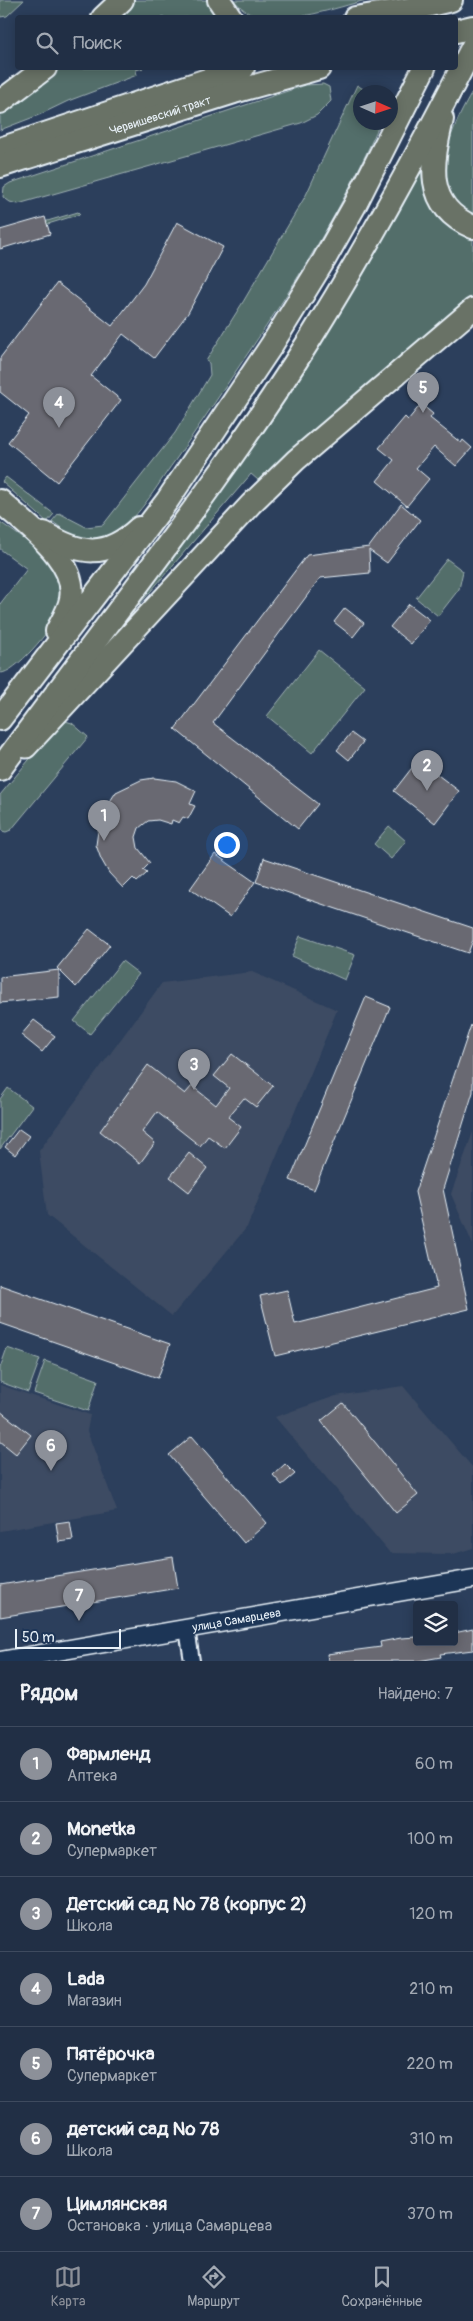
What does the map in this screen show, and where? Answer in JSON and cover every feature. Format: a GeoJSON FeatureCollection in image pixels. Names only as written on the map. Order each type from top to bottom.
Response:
{"type":"FeatureCollection","features":[{"type":"Feature","properties":{"kind":"highway"},"geometry":{"type":"LineString","coordinates":[[106,15],[122,0]]}},
{"type":"Feature","properties":{"kind":"highway"},"geometry":{"type":"LineString","coordinates":[[219,0],[229,15]]}},
{"type":"Feature","properties":{"kind":"highway"},"geometry":{"type":"LineString","coordinates":[[373,15],[452,0]]}},
{"type":"Feature","properties":{"kind":"highway"},"geometry":{"type":"LineString","coordinates":[[451,15],[458,0]]}},
{"type":"Feature","properties":{"kind":"highway"},"geometry":{"type":"LineString","coordinates":[[398,15],[421,7]]}},
{"type":"Feature","properties":{"kind":"highway"},"geometry":{"type":"LineString","coordinates":[[458,31],[473,27]]}},
{"type":"Feature","properties":{"kind":"highway"},"geometry":{"type":"LineString","coordinates":[[0,769],[187,517],[310,339],[348,276],[448,96],[473,46]]}},
{"type":"Feature","properties":{"kind":"highway"},"geometry":{"type":"LineString","coordinates":[[0,102],[42,70]]}},
{"type":"Feature","properties":{"kind":"highway","name":"Червишевский тракт"},"geometry":{"type":"LineString","coordinates":[[0,149],[237,70]]}},
{"type":"Feature","properties":{"kind":"highway","name":"Червишевский тракт"},"geometry":{"type":"LineString","coordinates":[[0,166],[312,70]]}},
{"type":"Feature","properties":{"kind":"highway"},"geometry":{"type":"LineString","coordinates":[[0,719],[167,501],[271,346],[324,260],[423,70]]}},
{"type":"Feature","properties":{"kind":"highway"},"geometry":{"type":"LineString","coordinates":[[448,96],[436,148],[434,178],[442,205],[451,215],[473,227]]}},
{"type":"Feature","properties":{"kind":"highway"},"geometry":{"type":"LineString","coordinates":[[0,501],[57,554],[66,568],[72,589],[68,611],[23,690]]}},
{"type":"Feature","properties":{"kind":"highway"},"geometry":{"type":"LineString","coordinates":[[21,519],[64,546],[88,551],[100,550],[131,535],[167,501]]}},
{"type":"Feature","properties":{"kind":"main road"},"geometry":{"type":"LineString","coordinates":[[0,775],[251,504],[296,460],[473,309]]}},
{"type":"Feature","properties":{"kind":"street","name":"улица Самарцева"},"geometry":{"type":"LineString","coordinates":[[0,1661],[473,1579]]}},
{"type":"Feature","properties":{"kind":"street"},"geometry":{"type":"LineString","coordinates":[[187,1629],[192,1661]]}},
{"type":"Feature","properties":{"kind":"shaded area"},"geometry":{"type":"Polygon","coordinates":[[[252,972],[337,1010],[247,1227],[172,1316],[47,1215],[39,1151],[162,983],[252,972]]]}},
{"type":"Feature","properties":{"kind":"shaded area"},"geometry":{"type":"Polygon","coordinates":[[[473,1132],[473,1245],[451,1194],[473,1132]]]}},
{"type":"Feature","properties":{"kind":"shaded area"},"geometry":{"type":"Polygon","coordinates":[[[0,1385],[90,1415],[87,1431],[117,1511],[0,1531],[0,1385]]]}},
{"type":"Feature","properties":{"kind":"shaded area"},"geometry":{"type":"Polygon","coordinates":[[[403,1386],[473,1468],[473,1548],[453,1554],[390,1553],[275,1417],[336,1396],[403,1386]]]}},
{"type":"Feature","properties":{"kind":"green space"},"geometry":{"type":"Polygon","coordinates":[[[0,0],[24,0],[7,16],[0,17],[0,0]]]}},
{"type":"Feature","properties":{"kind":"green space"},"geometry":{"type":"Polygon","coordinates":[[[131,0],[206,0],[216,15],[115,15],[131,0]]]}},
{"type":"Feature","properties":{"kind":"green space"},"geometry":{"type":"Polygon","coordinates":[[[233,0],[366,0],[307,15],[254,15],[233,0]]]}},
{"type":"Feature","properties":{"kind":"green space"},"geometry":{"type":"Polygon","coordinates":[[[53,70],[136,70],[137,75],[68,101],[39,115],[0,130],[0,110],[53,70]]]}},
{"type":"Feature","properties":{"kind":"green space"},"geometry":{"type":"Polygon","coordinates":[[[323,84],[329,87],[331,101],[317,115],[301,123],[18,204],[10,202],[3,197],[4,187],[10,183],[306,85],[323,84]]]}},
{"type":"Feature","properties":{"kind":"green space"},"geometry":{"type":"Polygon","coordinates":[[[473,91],[473,218],[457,207],[448,192],[444,176],[445,159],[456,123],[473,91]]]}},
{"type":"Feature","properties":{"kind":"green space"},"geometry":{"type":"Polygon","coordinates":[[[353,94],[353,130],[377,130],[351,185],[317,245],[280,304],[153,492],[129,523],[110,536],[93,540],[79,538],[65,531],[52,521],[59,513],[86,527],[103,525],[175,433],[210,375],[209,363],[206,361],[306,195],[353,94]]]}},
{"type":"Feature","properties":{"kind":"green space"},"geometry":{"type":"Polygon","coordinates":[[[426,165],[473,236],[473,297],[423,342],[258,480],[251,474],[133,612],[135,614],[80,679],[79,677],[190,534],[271,418],[343,307],[394,213],[426,165]]]}},
{"type":"Feature","properties":{"kind":"green space"},"geometry":{"type":"Polygon","coordinates":[[[78,212],[80,214],[0,239],[0,235],[78,212]]]}},
{"type":"Feature","properties":{"kind":"green space"},"geometry":{"type":"Polygon","coordinates":[[[6,477],[54,514],[47,522],[2,482],[6,477]]]}},
{"type":"Feature","properties":{"kind":"green space"},"geometry":{"type":"Polygon","coordinates":[[[0,522],[51,558],[64,580],[61,601],[55,621],[24,658],[7,671],[0,673],[0,604],[27,569],[0,549],[0,522]]]}},
{"type":"Feature","properties":{"kind":"green space"},"geometry":{"type":"Polygon","coordinates":[[[447,559],[463,571],[459,589],[438,616],[416,598],[447,559]]]}},
{"type":"Feature","properties":{"kind":"green space"},"geometry":{"type":"Polygon","coordinates":[[[319,650],[365,687],[312,753],[267,716],[319,650]]]}},
{"type":"Feature","properties":{"kind":"green space"},"geometry":{"type":"Polygon","coordinates":[[[62,720],[72,723],[88,737],[11,830],[2,831],[0,795],[62,720]]]}},
{"type":"Feature","properties":{"kind":"green space"},"geometry":{"type":"Polygon","coordinates":[[[389,826],[406,841],[391,859],[374,844],[389,826]]]}},
{"type":"Feature","properties":{"kind":"green space"},"geometry":{"type":"Polygon","coordinates":[[[300,936],[355,955],[345,980],[292,956],[300,936]]]}},
{"type":"Feature","properties":{"kind":"green space"},"geometry":{"type":"Polygon","coordinates":[[[122,961],[139,974],[90,1034],[74,1021],[122,961]]]}},
{"type":"Feature","properties":{"kind":"green space"},"geometry":{"type":"Polygon","coordinates":[[[8,1088],[32,1106],[0,1149],[0,1099],[8,1088]]]}},
{"type":"Feature","properties":{"kind":"green space"},"geometry":{"type":"Polygon","coordinates":[[[7,1348],[40,1359],[28,1392],[0,1382],[0,1368],[7,1348]]]}},
{"type":"Feature","properties":{"kind":"green space"},"geometry":{"type":"Polygon","coordinates":[[[45,1361],[98,1380],[88,1411],[34,1393],[45,1361]]]}},
{"type":"Feature","properties":{"kind":"building"},"geometry":{"type":"Polygon","coordinates":[[[45,217],[50,234],[0,249],[0,230],[45,217]]]}},
{"type":"Feature","properties":{"kind":"building"},"geometry":{"type":"Polygon","coordinates":[[[177,222],[223,247],[188,313],[154,358],[123,334],[91,376],[121,400],[57,482],[8,442],[29,415],[0,392],[0,358],[57,283],[112,326],[144,284],[177,222]]]}},
{"type":"Feature","properties":{"kind":"building"},"geometry":{"type":"Polygon","coordinates":[[[421,404],[433,414],[430,418],[461,443],[463,440],[472,448],[456,466],[434,447],[416,468],[429,479],[407,506],[377,481],[394,460],[379,448],[405,417],[408,420],[421,404]]]}},
{"type":"Feature","properties":{"kind":"building"},"geometry":{"type":"Polygon","coordinates":[[[401,504],[420,520],[387,563],[369,550],[370,573],[320,578],[213,723],[318,804],[298,829],[175,729],[307,555],[369,547],[401,504]]]}},
{"type":"Feature","properties":{"kind":"building"},"geometry":{"type":"Polygon","coordinates":[[[409,604],[430,620],[411,644],[390,627],[409,604]]]}},
{"type":"Feature","properties":{"kind":"building"},"geometry":{"type":"Polygon","coordinates":[[[345,608],[364,623],[353,637],[334,622],[345,608]]]}},
{"type":"Feature","properties":{"kind":"building"},"geometry":{"type":"Polygon","coordinates":[[[351,733],[363,742],[349,760],[337,750],[351,733]]]}},
{"type":"Feature","properties":{"kind":"building"},"geometry":{"type":"Polygon","coordinates":[[[418,760],[459,791],[435,823],[394,791],[418,760]]]}},
{"type":"Feature","properties":{"kind":"building"},"geometry":{"type":"Polygon","coordinates":[[[154,778],[176,781],[196,791],[190,804],[195,806],[188,819],[183,817],[179,823],[172,820],[171,824],[158,820],[148,821],[139,828],[136,837],[138,848],[150,863],[143,870],[147,873],[137,882],[133,878],[123,888],[109,873],[96,845],[100,817],[116,792],[141,780],[154,778]]]}},
{"type":"Feature","properties":{"kind":"building"},"geometry":{"type":"Polygon","coordinates":[[[215,854],[255,882],[230,917],[190,889],[215,854]]]}},
{"type":"Feature","properties":{"kind":"building"},"geometry":{"type":"Polygon","coordinates":[[[264,858],[473,928],[473,940],[468,953],[256,882],[264,858]]]}},
{"type":"Feature","properties":{"kind":"building"},"geometry":{"type":"Polygon","coordinates":[[[89,929],[110,945],[76,987],[57,968],[89,929]]]}},
{"type":"Feature","properties":{"kind":"building"},"geometry":{"type":"Polygon","coordinates":[[[59,970],[59,997],[0,1003],[0,977],[59,970]]]}},
{"type":"Feature","properties":{"kind":"building"},"geometry":{"type":"Polygon","coordinates":[[[366,997],[390,1007],[314,1190],[290,1180],[366,997]]]}},
{"type":"Feature","properties":{"kind":"building"},"geometry":{"type":"Polygon","coordinates":[[[34,1020],[55,1036],[42,1052],[21,1035],[34,1020]]]}},
{"type":"Feature","properties":{"kind":"building"},"geometry":{"type":"Polygon","coordinates":[[[471,1025],[473,1026],[473,1092],[443,1189],[469,1309],[275,1356],[260,1296],[287,1290],[295,1324],[437,1288],[415,1192],[471,1025]]]}},
{"type":"Feature","properties":{"kind":"building"},"geometry":{"type":"Polygon","coordinates":[[[232,1054],[273,1086],[256,1107],[244,1098],[228,1117],[241,1127],[225,1148],[208,1136],[200,1146],[157,1112],[142,1132],[155,1143],[140,1163],[100,1131],[148,1065],[185,1094],[192,1086],[216,1105],[229,1088],[214,1076],[232,1054]]]}},
{"type":"Feature","properties":{"kind":"building"},"geometry":{"type":"Polygon","coordinates":[[[19,1129],[29,1136],[15,1155],[5,1147],[19,1129]]]}},
{"type":"Feature","properties":{"kind":"building"},"geometry":{"type":"Polygon","coordinates":[[[189,1153],[207,1168],[189,1192],[170,1177],[189,1153]]]}},
{"type":"Feature","properties":{"kind":"building"},"geometry":{"type":"Polygon","coordinates":[[[0,1285],[170,1344],[158,1378],[0,1323],[0,1285]]]}},
{"type":"Feature","properties":{"kind":"building"},"geometry":{"type":"Polygon","coordinates":[[[343,1403],[418,1495],[396,1513],[321,1421],[343,1403]]]}},
{"type":"Feature","properties":{"kind":"building"},"geometry":{"type":"Polygon","coordinates":[[[0,1411],[31,1435],[16,1454],[0,1441],[0,1411]]]}},
{"type":"Feature","properties":{"kind":"building"},"geometry":{"type":"Polygon","coordinates":[[[192,1436],[267,1523],[244,1543],[169,1455],[192,1436]]]}},
{"type":"Feature","properties":{"kind":"building"},"geometry":{"type":"Polygon","coordinates":[[[285,1464],[295,1474],[282,1485],[273,1475],[285,1464]]]}},
{"type":"Feature","properties":{"kind":"building"},"geometry":{"type":"Polygon","coordinates":[[[70,1521],[73,1540],[59,1542],[56,1523],[70,1521]]]}},
{"type":"Feature","properties":{"kind":"building"},"geometry":{"type":"Polygon","coordinates":[[[173,1557],[178,1588],[0,1617],[0,1585],[173,1557]]]}},
{"type":"Feature","properties":{"kind":"building"},"geometry":{"type":"Polygon","coordinates":[[[473,1629],[473,1650],[440,1654],[441,1657],[418,1661],[328,1661],[327,1654],[381,1647],[380,1642],[401,1638],[413,1637],[413,1646],[458,1646],[458,1632],[473,1629]]]}},
{"type":"Feature","properties":{"kind":"place","name":"Пятёрочка"},"geometry":{"type":"Point","coordinates":[423,413]}},
{"type":"Feature","properties":{"kind":"place","name":"Lada"},"geometry":{"type":"Point","coordinates":[59,428]}},
{"type":"Feature","properties":{"kind":"place","name":"Monetka"},"geometry":{"type":"Point","coordinates":[427,791]}},
{"type":"Feature","properties":{"kind":"place","name":"Фармленд"},"geometry":{"type":"Point","coordinates":[104,841]}},
{"type":"Feature","properties":{"kind":"place","name":"Детский сад № 78 (корпус 2)"},"geometry":{"type":"Point","coordinates":[194,1090]}},
{"type":"Feature","properties":{"kind":"place","name":"детский сад № 78"},"geometry":{"type":"Point","coordinates":[51,1471]}},
{"type":"Feature","properties":{"kind":"place","name":"Цимлянская"},"geometry":{"type":"Point","coordinates":[79,1621]}}]}
